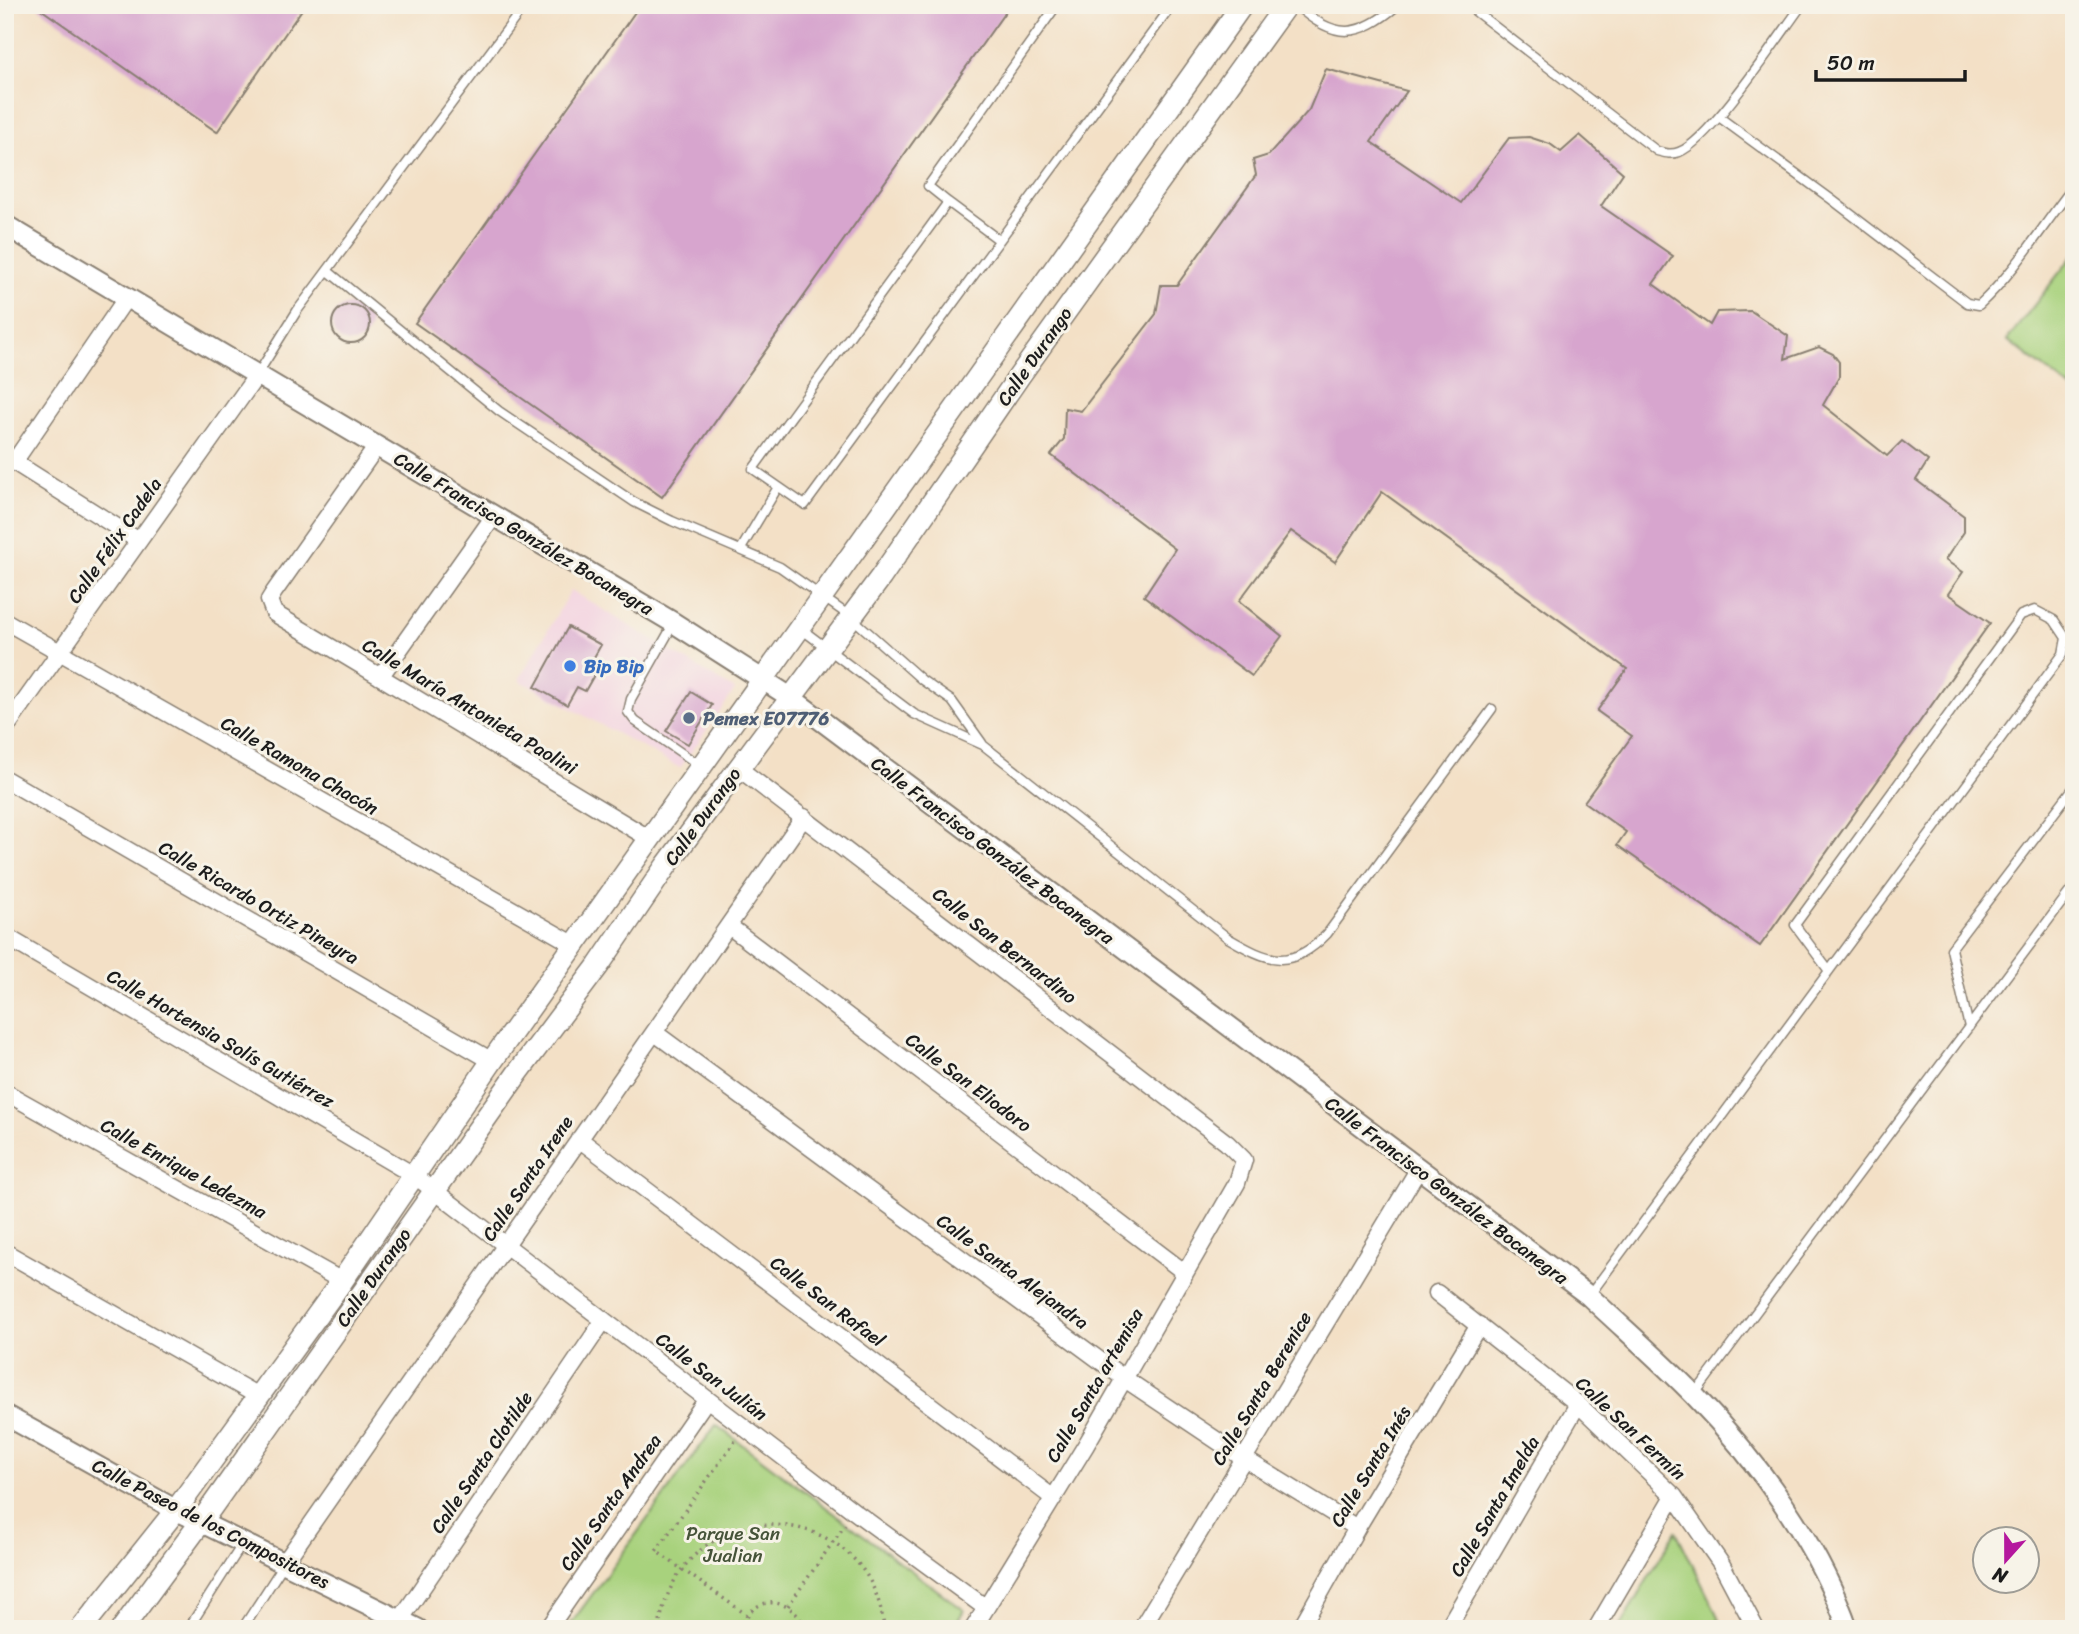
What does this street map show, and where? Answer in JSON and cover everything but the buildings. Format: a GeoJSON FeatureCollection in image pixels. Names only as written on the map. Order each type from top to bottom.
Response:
{"type":"FeatureCollection","features":[{"type":"Feature","properties":{"kind":"main road","name":"Calle Durango"},"geometry":{"type":"LineString","coordinates":[[81,1629],[176,1510],[342,1281],[492,1061],[1242,5]]}},
{"type":"Feature","properties":{"kind":"main road","name":"Calle Durango"},"geometry":{"type":"LineString","coordinates":[[128,1627],[435,1190],[737,767],[851,617],[1020,375],[1286,5]]}},
{"type":"Feature","properties":{"kind":"street","name":"Calle Francisco González Bocanegra"},"geometry":{"type":"LineString","coordinates":[[6,227],[674,623],[790,697],[1589,1296],[1694,1395],[1757,1466],[1808,1545],[1840,1605],[1848,1629]]}},
{"type":"Feature","properties":{"kind":"street"},"geometry":{"type":"LineString","coordinates":[[127,297],[10,458],[139,541]]}},
{"type":"Feature","properties":{"kind":"street","name":"Calle Félix Cadela"},"geometry":{"type":"LineString","coordinates":[[5,729],[257,375]]}},
{"type":"Feature","properties":{"kind":"street","name":"Calle María Antonieta Paolini"},"geometry":{"type":"LineString","coordinates":[[377,446],[274,592],[270,607],[281,619],[650,839]]}},
{"type":"Feature","properties":{"kind":"street"},"geometry":{"type":"LineString","coordinates":[[380,677],[494,516]]}},
{"type":"Feature","properties":{"kind":"street","name":"Calle Ramona Chacón"},"geometry":{"type":"LineString","coordinates":[[5,621],[575,945]]}},
{"type":"Feature","properties":{"kind":"street","name":"Calle San Bernardino"},"geometry":{"type":"LineString","coordinates":[[737,767],[1227,1143],[1244,1160]]}},
{"type":"Feature","properties":{"kind":"street","name":"Calle Ricardo Ortiz Pineyra"},"geometry":{"type":"LineString","coordinates":[[5,779],[492,1061]]}},
{"type":"Feature","properties":{"kind":"street","name":"Calle Santa Irene"},"geometry":{"type":"LineString","coordinates":[[285,1562],[804,817]]}},
{"type":"Feature","properties":{"kind":"street","name":"Calle San Eliodoro"},"geometry":{"type":"LineString","coordinates":[[729,926],[1184,1272]]}},
{"type":"Feature","properties":{"kind":"street","name":"Calle Hortensia Solís Gutiérrez"},"geometry":{"type":"LineString","coordinates":[[5,936],[415,1176]]}},
{"type":"Feature","properties":{"kind":"street","name":"Calle Santa Alejandra"},"geometry":{"type":"LineString","coordinates":[[655,1033],[1125,1379],[1243,1458],[1357,1528]]}},
{"type":"Feature","properties":{"kind":"street","name":"Calle Enrique Ledezma"},"geometry":{"type":"LineString","coordinates":[[5,1092],[342,1281]]}},
{"type":"Feature","properties":{"kind":"street","name":"Calle San Rafael"},"geometry":{"type":"LineString","coordinates":[[579,1139],[1052,1497]]}},
{"type":"Feature","properties":{"kind":"street","name":"Calle Santa artemisa"},"geometry":{"type":"LineString","coordinates":[[973,1629],[1125,1379],[1237,1183],[1244,1160]]}},
{"type":"Feature","properties":{"kind":"street","name":"Calle Santa Berenice"},"geometry":{"type":"LineString","coordinates":[[1141,1629],[1418,1170]]}},
{"type":"Feature","properties":{"kind":"street","name":"Calle San Julián"},"geometry":{"type":"LineString","coordinates":[[415,1176],[855,1512],[986,1608]]}},
{"type":"Feature","properties":{"kind":"street"},"geometry":{"type":"LineString","coordinates":[[5,1252],[258,1396]]}},
{"type":"Feature","properties":{"kind":"street","name":"Calle San Fermín"},"geometry":{"type":"LineString","coordinates":[[1437,1293],[1578,1404],[1674,1496],[1721,1564],[1756,1629]]}},
{"type":"Feature","properties":{"kind":"street","name":"Calle Santa Clotilde"},"geometry":{"type":"LineString","coordinates":[[397,1624],[604,1320]]}},
{"type":"Feature","properties":{"kind":"street","name":"Calle Santa Inés"},"geometry":{"type":"LineString","coordinates":[[1300,1629],[1357,1528],[1479,1325]]}},
{"type":"Feature","properties":{"kind":"street","name":"Calle Santa Andrea"},"geometry":{"type":"LineString","coordinates":[[548,1629],[706,1399]]}},
{"type":"Feature","properties":{"kind":"street","name":"Calle Santa Imelda"},"geometry":{"type":"LineString","coordinates":[[1447,1629],[1578,1404]]}},
{"type":"Feature","properties":{"kind":"street","name":"Calle Paseo de los Compositores"},"geometry":{"type":"LineString","coordinates":[[5,1415],[176,1510],[285,1562],[397,1624],[418,1629]]}},
{"type":"Feature","properties":{"kind":"street"},"geometry":{"type":"LineString","coordinates":[[1596,1629],[1674,1496]]}},
{"type":"Feature","properties":{"kind":"lane"},"geometry":{"type":"LineString","coordinates":[[257,375],[297,311],[525,5]]}},
{"type":"Feature","properties":{"kind":"lane"},"geometry":{"type":"LineString","coordinates":[[999,240],[928,186],[1057,5]]}},
{"type":"Feature","properties":{"kind":"lane"},"geometry":{"type":"LineString","coordinates":[[948,202],[753,469],[805,505],[1168,11],[1158,5]]}},
{"type":"Feature","properties":{"kind":"lane"},"geometry":{"type":"LineString","coordinates":[[1296,5],[1329,28],[1349,33],[1378,22],[1398,5]]}},
{"type":"Feature","properties":{"kind":"lane"},"geometry":{"type":"LineString","coordinates":[[1467,5],[1657,151],[1668,154],[1679,152],[1691,145],[1719,117],[1802,5]]}},
{"type":"Feature","properties":{"kind":"lane"},"geometry":{"type":"LineString","coordinates":[[1719,117],[1968,303],[1979,305],[1990,295],[2012,270],[2074,186]]}},
{"type":"Feature","properties":{"kind":"lane"},"geometry":{"type":"LineString","coordinates":[[328,271],[499,411],[634,502],[780,566],[851,617],[922,680],[952,701],[983,745]]}},
{"type":"Feature","properties":{"kind":"lane"},"geometry":{"type":"LineString","coordinates":[[741,549],[778,487]]}},
{"type":"Feature","properties":{"kind":"lane"},"geometry":{"type":"LineString","coordinates":[[1589,1296],[1829,971],[2063,653],[2066,638],[2054,620],[2035,610],[2021,615],[1796,925],[1829,971]]}},
{"type":"Feature","properties":{"kind":"lane"},"geometry":{"type":"LineString","coordinates":[[674,623],[631,699],[628,712],[635,721],[702,766]]}},
{"type":"Feature","properties":{"kind":"lane"},"geometry":{"type":"LineString","coordinates":[[800,628],[915,714],[983,745],[1228,938],[1260,956],[1279,960],[1315,946],[1327,934],[1492,709]]}},
{"type":"Feature","properties":{"kind":"lane"},"geometry":{"type":"LineString","coordinates":[[1969,1027],[1951,950],[2074,787]]}},
{"type":"Feature","properties":{"kind":"lane"},"geometry":{"type":"LineString","coordinates":[[1694,1395],[2074,886]]}},
{"type":"Feature","properties":{"kind":"lane"},"geometry":{"type":"LineString","coordinates":[[188,1629],[244,1542]]}},
{"type":"Feature","properties":{"kind":"lane"},"geometry":{"type":"LineString","coordinates":[[242,1629],[285,1562]]}},
{"type":"Feature","properties":{"kind":"path"},"geometry":{"type":"LineString","coordinates":[[737,1439],[656,1551],[747,1615]]}},
{"type":"Feature","properties":{"kind":"path"},"geometry":{"type":"LineString","coordinates":[[788,1606],[855,1512]]}},
{"type":"Feature","properties":{"kind":"path"},"geometry":{"type":"LineString","coordinates":[[659,1629],[661,1611],[669,1589],[681,1569],[701,1549],[717,1539],[752,1525],[780,1524],[807,1530],[833,1542],[852,1558],[868,1578],[879,1601],[884,1629]]}},
{"type":"Feature","properties":{"kind":"path"},"geometry":{"type":"LineString","coordinates":[[742,1629],[747,1615],[766,1603],[778,1602],[796,1612],[805,1629]]}},
{"type":"Feature","properties":{"kind":"shaded area"},"geometry":{"type":"Polygon","coordinates":[[[571,590],[735,690],[680,768],[519,680],[571,590]]]}},
{"type":"Feature","properties":{"kind":"green space"},"geometry":{"type":"Polygon","coordinates":[[[2074,254],[2074,391],[2007,340],[2074,254]]]}},
{"type":"Feature","properties":{"kind":"green space","name":"Parque San Jualian"},"geometry":{"type":"Polygon","coordinates":[[[716,1425],[964,1610],[953,1629],[567,1629],[716,1425]]]}},
{"type":"Feature","properties":{"kind":"green space"},"geometry":{"type":"Polygon","coordinates":[[[1676,1531],[1724,1629],[1618,1629],[1676,1531]]]}},
{"type":"Feature","properties":{"kind":"place","name":"Bip Bip"},"geometry":{"type":"Point","coordinates":[570,666]}},
{"type":"Feature","properties":{"kind":"place","name":"Pemex E07776"},"geometry":{"type":"Point","coordinates":[689,718]}}]}
